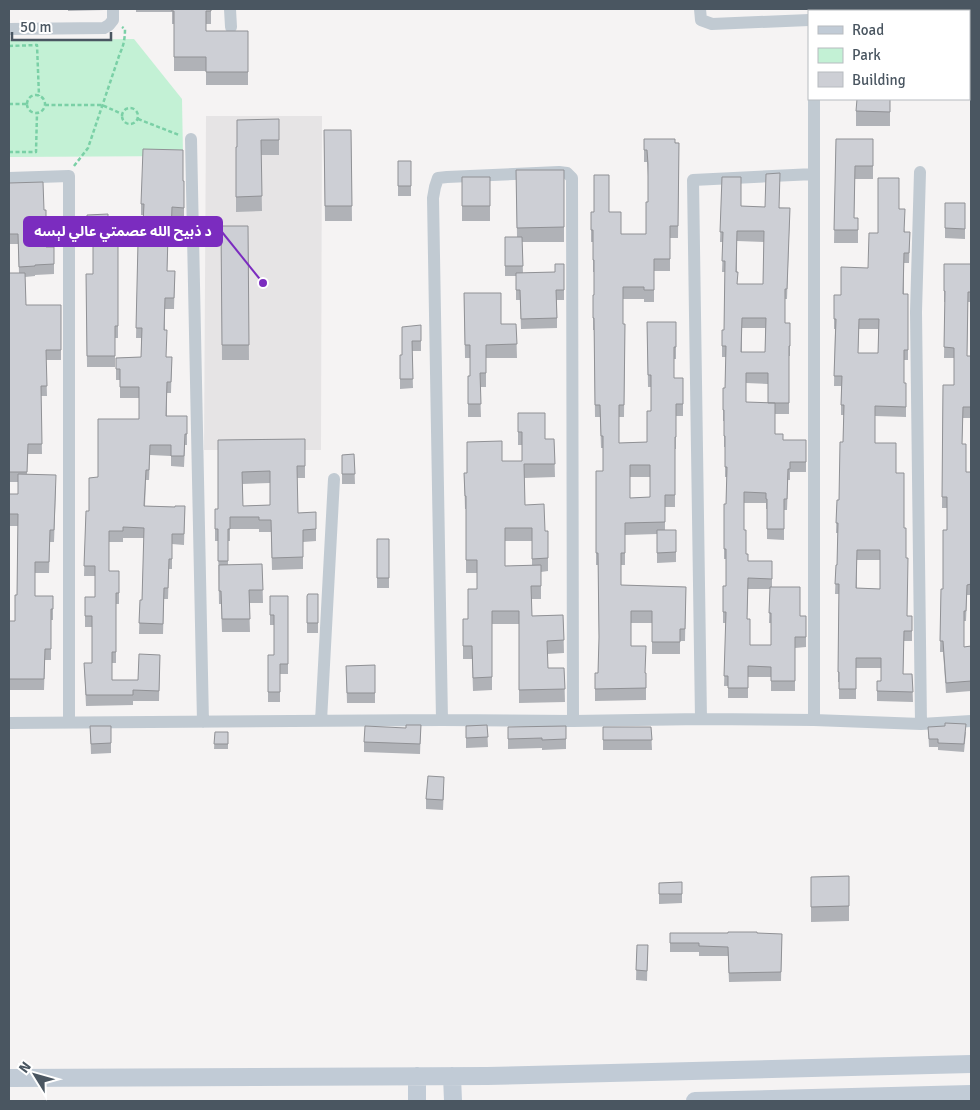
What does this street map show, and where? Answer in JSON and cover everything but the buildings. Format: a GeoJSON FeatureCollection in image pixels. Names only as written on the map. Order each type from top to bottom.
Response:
{"type":"FeatureCollection","features":[{"type":"Feature","properties":{"kind":"main road"},"geometry":{"type":"LineString","coordinates":[[9,1078],[452,1076],[971,1064]]}},
{"type":"Feature","properties":{"kind":"main road"},"geometry":{"type":"LineString","coordinates":[[417,1076],[417,1101]]}},
{"type":"Feature","properties":{"kind":"main road"},"geometry":{"type":"LineString","coordinates":[[452,1076],[453,1101]]}},
{"type":"Feature","properties":{"kind":"main road"},"geometry":{"type":"LineString","coordinates":[[695,1101],[971,1094]]}},
{"type":"Feature","properties":{"kind":"street"},"geometry":{"type":"LineString","coordinates":[[230,9],[231,26]]}},
{"type":"Feature","properties":{"kind":"street"},"geometry":{"type":"LineString","coordinates":[[700,9],[702,20],[712,24],[808,20]]}},
{"type":"Feature","properties":{"kind":"street"},"geometry":{"type":"LineString","coordinates":[[9,29],[104,28],[109,25],[113,15]]}},
{"type":"Feature","properties":{"kind":"street"},"geometry":{"type":"LineString","coordinates":[[814,100],[814,720]]}},
{"type":"Feature","properties":{"kind":"street"},"geometry":{"type":"LineString","coordinates":[[191,139],[203,722]]}},
{"type":"Feature","properties":{"kind":"street"},"geometry":{"type":"LineString","coordinates":[[442,720],[433,218],[435,187],[438,178],[559,172],[567,173],[572,178],[573,721]]}},
{"type":"Feature","properties":{"kind":"street"},"geometry":{"type":"LineString","coordinates":[[920,172],[916,312],[920,724]]}},
{"type":"Feature","properties":{"kind":"street"},"geometry":{"type":"LineString","coordinates":[[701,719],[693,180],[814,174]]}},
{"type":"Feature","properties":{"kind":"street"},"geometry":{"type":"LineString","coordinates":[[9,178],[69,176],[69,722]]}},
{"type":"Feature","properties":{"kind":"street"},"geometry":{"type":"LineString","coordinates":[[321,721],[334,479]]}},
{"type":"Feature","properties":{"kind":"street"},"geometry":{"type":"LineString","coordinates":[[9,724],[69,722],[701,719],[814,720],[920,724],[971,721]]}},
{"type":"Feature","properties":{"kind":"path"},"geometry":{"type":"LineString","coordinates":[[69,176],[73,166],[88,148],[123,47],[125,29],[113,15]]}},
{"type":"Feature","properties":{"kind":"path"},"geometry":{"type":"LineString","coordinates":[[9,46],[36,45],[39,96]]}},
{"type":"Feature","properties":{"kind":"path"},"geometry":{"type":"LineString","coordinates":[[34,95],[39,96],[45,105],[41,112],[37,113],[30,111],[27,104],[28,100],[34,95]]}},
{"type":"Feature","properties":{"kind":"path"},"geometry":{"type":"LineString","coordinates":[[9,104],[27,104]]}},
{"type":"Feature","properties":{"kind":"path"},"geometry":{"type":"LineString","coordinates":[[45,105],[102,105],[122,114]]}},
{"type":"Feature","properties":{"kind":"path"},"geometry":{"type":"LineString","coordinates":[[127,108],[131,108],[139,115],[136,122],[130,125],[123,121],[122,114],[127,108]]}},
{"type":"Feature","properties":{"kind":"path"},"geometry":{"type":"LineString","coordinates":[[9,152],[36,152],[37,113]]}},
{"type":"Feature","properties":{"kind":"path"},"geometry":{"type":"LineString","coordinates":[[138,119],[191,139]]}},
{"type":"Feature","properties":{"kind":"shaded area"},"geometry":{"type":"Polygon","coordinates":[[[206,116],[322,116],[321,450],[204,450],[206,116]]]}},
{"type":"Feature","properties":{"kind":"green space"},"geometry":{"type":"Polygon","coordinates":[[[134,39],[182,99],[183,156],[9,157],[9,40],[134,39]]]}},
{"type":"Feature","properties":{"kind":"place","name":"د ذبیح الله عصمتي عالي لېسه"},"geometry":{"type":"Point","coordinates":[263,283]}}]}
